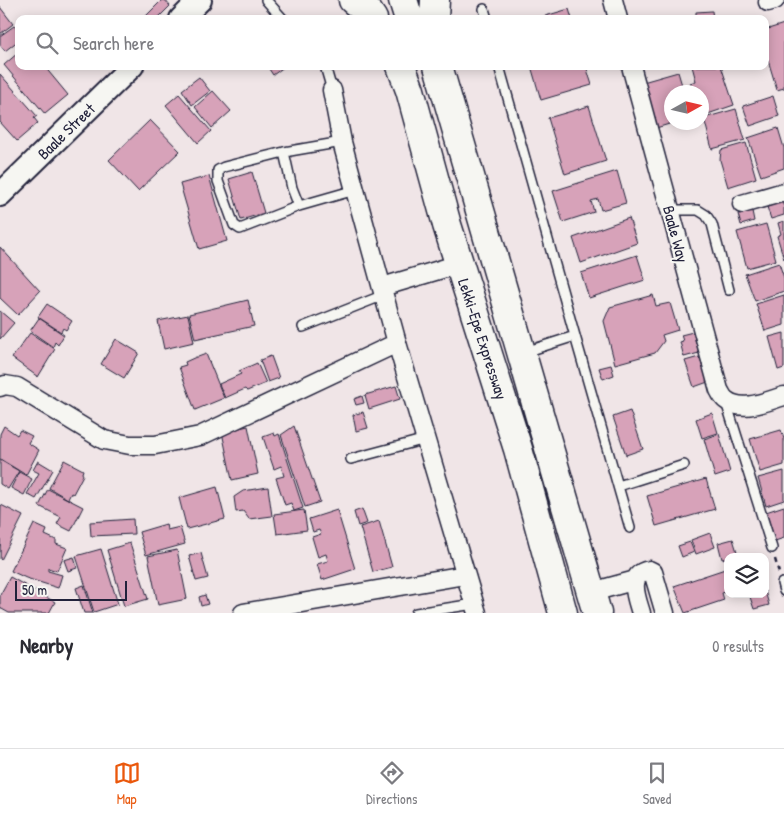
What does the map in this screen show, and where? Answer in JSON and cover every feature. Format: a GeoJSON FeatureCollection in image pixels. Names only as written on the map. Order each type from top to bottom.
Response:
{"type":"FeatureCollection","features":[{"type":"Feature","properties":{"kind":"highway"},"geometry":{"type":"LineString","coordinates":[[353,0],[370,15]]}},
{"type":"Feature","properties":{"kind":"highway"},"geometry":{"type":"LineString","coordinates":[[378,0],[383,15]]}},
{"type":"Feature","properties":{"kind":"highway"},"geometry":{"type":"LineString","coordinates":[[403,0],[408,15]]}},
{"type":"Feature","properties":{"kind":"highway"},"geometry":{"type":"LineString","coordinates":[[418,0],[423,15]]}},
{"type":"Feature","properties":{"kind":"highway"},"geometry":{"type":"LineString","coordinates":[[434,15],[435,0]]}},
{"type":"Feature","properties":{"kind":"highway","name":"Lekki-Epe Expressway"},"geometry":{"type":"LineString","coordinates":[[436,70],[498,271],[595,603]]}},
{"type":"Feature","properties":{"kind":"highway","name":"Lekki-Epe Expressway"},"geometry":{"type":"LineString","coordinates":[[403,74],[447,225],[518,449],[563,613]]}},
{"type":"Feature","properties":{"kind":"street"},"geometry":{"type":"LineString","coordinates":[[613,0],[617,15]]}},
{"type":"Feature","properties":{"kind":"street","name":"Baale Street"},"geometry":{"type":"LineString","coordinates":[[0,195],[128,70]]}},
{"type":"Feature","properties":{"kind":"street","name":"Baale Way"},"geometry":{"type":"LineString","coordinates":[[632,70],[719,390],[725,400]]}},
{"type":"Feature","properties":{"kind":"street"},"geometry":{"type":"LineString","coordinates":[[332,90],[342,142],[397,343],[475,609]]}},
{"type":"Feature","properties":{"kind":"street"},"geometry":{"type":"LineString","coordinates":[[742,204],[784,192]]}},
{"type":"Feature","properties":{"kind":"street"},"geometry":{"type":"LineString","coordinates":[[383,291],[459,264]]}},
{"type":"Feature","properties":{"kind":"street"},"geometry":{"type":"LineString","coordinates":[[0,386],[17,387],[104,440],[130,445],[155,445],[200,436],[397,343]]}},
{"type":"Feature","properties":{"kind":"street"},"geometry":{"type":"LineString","coordinates":[[725,400],[735,405],[748,406],[784,396]]}},
{"type":"Feature","properties":{"kind":"street"},"geometry":{"type":"LineString","coordinates":[[641,613],[634,590],[636,580],[641,573],[649,570],[652,572],[665,613]]}},
{"type":"Feature","properties":{"kind":"street"},"geometry":{"type":"LineString","coordinates":[[243,613],[465,575]]}},
{"type":"Feature","properties":{"kind":"street"},"geometry":{"type":"LineString","coordinates":[[595,603],[636,580]]}},
{"type":"Feature","properties":{"kind":"lane"},"geometry":{"type":"LineString","coordinates":[[266,0],[279,15]]}},
{"type":"Feature","properties":{"kind":"lane"},"geometry":{"type":"LineString","coordinates":[[484,9],[485,15]]}},
{"type":"Feature","properties":{"kind":"lane"},"geometry":{"type":"LineString","coordinates":[[326,70],[332,90]]}},
{"type":"Feature","properties":{"kind":"lane"},"geometry":{"type":"LineString","coordinates":[[500,70],[630,528]]}},
{"type":"Feature","properties":{"kind":"lane"},"geometry":{"type":"LineString","coordinates":[[342,142],[284,152],[224,167],[218,170],[218,181],[234,225],[240,229],[299,206],[355,190]]}},
{"type":"Feature","properties":{"kind":"lane"},"geometry":{"type":"LineString","coordinates":[[284,152],[292,188],[299,206]]}},
{"type":"Feature","properties":{"kind":"lane"},"geometry":{"type":"LineString","coordinates":[[669,210],[698,210],[706,215],[712,224],[728,290]]}},
{"type":"Feature","properties":{"kind":"lane"},"geometry":{"type":"LineString","coordinates":[[303,327],[383,291]]}},
{"type":"Feature","properties":{"kind":"lane"},"geometry":{"type":"LineString","coordinates":[[522,353],[575,336]]}},
{"type":"Feature","properties":{"kind":"lane"},"geometry":{"type":"LineString","coordinates":[[725,400],[772,548]]}},
{"type":"Feature","properties":{"kind":"lane"},"geometry":{"type":"LineString","coordinates":[[351,459],[426,439]]}},
{"type":"Feature","properties":{"kind":"lane"},"geometry":{"type":"LineString","coordinates":[[618,486],[684,465]]}},
{"type":"Feature","properties":{"kind":"lane"},"geometry":{"type":"LineString","coordinates":[[416,613],[475,609]]}},
{"type":"Feature","properties":{"kind":"path"},"geometry":{"type":"LineString","coordinates":[[772,548],[783,587]]}},
{"type":"Feature","properties":{"kind":"building"},"geometry":{"type":"Polygon","coordinates":[[[162,0],[165,0],[170,6],[161,15],[147,15],[162,0]]]}},
{"type":"Feature","properties":{"kind":"building"},"geometry":{"type":"Polygon","coordinates":[[[0,7],[13,24],[0,34],[1,29],[0,7]]]}},
{"type":"Feature","properties":{"kind":"building"},"geometry":{"type":"Polygon","coordinates":[[[569,9],[571,15],[549,15],[569,9]]]}},
{"type":"Feature","properties":{"kind":"building"},"geometry":{"type":"Polygon","coordinates":[[[712,11],[712,15],[696,15],[696,12],[712,11]]]}},
{"type":"Feature","properties":{"kind":"building"},"geometry":{"type":"Polygon","coordinates":[[[784,24],[784,88],[777,90],[769,63],[769,29],[784,24]]]}},
{"type":"Feature","properties":{"kind":"building"},"geometry":{"type":"Polygon","coordinates":[[[14,26],[15,27],[15,43],[5,51],[0,45],[0,36],[14,26]]]}},
{"type":"Feature","properties":{"kind":"building"},"geometry":{"type":"Polygon","coordinates":[[[15,55],[15,70],[47,70],[68,95],[45,114],[4,65],[15,55]]]}},
{"type":"Feature","properties":{"kind":"building"},"geometry":{"type":"Polygon","coordinates":[[[270,70],[280,70],[273,75],[270,70]]]}},
{"type":"Feature","properties":{"kind":"building"},"geometry":{"type":"Polygon","coordinates":[[[532,70],[587,70],[592,85],[541,100],[532,70]]]}},
{"type":"Feature","properties":{"kind":"building"},"geometry":{"type":"Polygon","coordinates":[[[693,70],[722,70],[734,105],[709,114],[709,85],[691,85],[690,83],[696,81],[693,70]]]}},
{"type":"Feature","properties":{"kind":"building"},"geometry":{"type":"Polygon","coordinates":[[[678,72],[682,85],[664,85],[664,126],[656,128],[643,82],[678,72]]]}},
{"type":"Feature","properties":{"kind":"building"},"geometry":{"type":"Polygon","coordinates":[[[0,74],[37,116],[34,118],[38,123],[17,141],[0,122],[0,74]]]}},
{"type":"Feature","properties":{"kind":"building"},"geometry":{"type":"Polygon","coordinates":[[[199,77],[210,91],[192,105],[182,90],[199,77]]]}},
{"type":"Feature","properties":{"kind":"building"},"geometry":{"type":"Polygon","coordinates":[[[213,91],[231,111],[212,128],[195,107],[213,91]]]}},
{"type":"Feature","properties":{"kind":"building"},"geometry":{"type":"Polygon","coordinates":[[[179,94],[211,131],[198,143],[166,105],[179,94]]]}},
{"type":"Feature","properties":{"kind":"building"},"geometry":{"type":"Polygon","coordinates":[[[773,96],[779,116],[750,126],[743,106],[773,96]]]}},
{"type":"Feature","properties":{"kind":"building"},"geometry":{"type":"Polygon","coordinates":[[[589,106],[606,161],[565,174],[548,118],[589,106]]]}},
{"type":"Feature","properties":{"kind":"building"},"geometry":{"type":"Polygon","coordinates":[[[736,109],[745,140],[712,149],[707,130],[709,130],[709,117],[736,109]]]}},
{"type":"Feature","properties":{"kind":"building"},"geometry":{"type":"Polygon","coordinates":[[[150,120],[180,151],[138,191],[109,160],[150,120]]]}},
{"type":"Feature","properties":{"kind":"building"},"geometry":{"type":"Polygon","coordinates":[[[778,128],[784,148],[784,168],[761,176],[748,138],[778,128]]]}},
{"type":"Feature","properties":{"kind":"building"},"geometry":{"type":"Polygon","coordinates":[[[746,143],[756,178],[728,187],[720,160],[721,150],[746,143]]]}},
{"type":"Feature","properties":{"kind":"building"},"geometry":{"type":"Polygon","coordinates":[[[617,171],[626,203],[601,210],[598,199],[591,201],[594,212],[563,222],[553,191],[617,171]]]}},
{"type":"Feature","properties":{"kind":"building"},"geometry":{"type":"Polygon","coordinates":[[[252,172],[264,213],[241,220],[229,179],[252,172]]]}},
{"type":"Feature","properties":{"kind":"building"},"geometry":{"type":"Polygon","coordinates":[[[209,176],[227,241],[199,249],[180,184],[209,176]]]}},
{"type":"Feature","properties":{"kind":"building"},"geometry":{"type":"Polygon","coordinates":[[[782,202],[784,215],[771,219],[767,207],[782,202]]]}},
{"type":"Feature","properties":{"kind":"building"},"geometry":{"type":"Polygon","coordinates":[[[752,211],[754,221],[741,225],[738,214],[752,211]]]}},
{"type":"Feature","properties":{"kind":"building"},"geometry":{"type":"Polygon","coordinates":[[[629,218],[637,243],[581,263],[573,238],[629,218]]]}},
{"type":"Feature","properties":{"kind":"building"},"geometry":{"type":"Polygon","coordinates":[[[784,221],[784,259],[777,236],[781,234],[778,223],[784,221]]]}},
{"type":"Feature","properties":{"kind":"building"},"geometry":{"type":"Polygon","coordinates":[[[766,224],[776,260],[747,268],[737,232],[766,224]]]}},
{"type":"Feature","properties":{"kind":"building"},"geometry":{"type":"Polygon","coordinates":[[[0,247],[40,291],[18,315],[0,298],[0,247]]]}},
{"type":"Feature","properties":{"kind":"building"},"geometry":{"type":"Polygon","coordinates":[[[637,255],[645,280],[589,298],[581,273],[637,255]]]}},
{"type":"Feature","properties":{"kind":"building"},"geometry":{"type":"Polygon","coordinates":[[[779,263],[784,278],[784,291],[755,301],[745,274],[779,263]]]}},
{"type":"Feature","properties":{"kind":"building"},"geometry":{"type":"Polygon","coordinates":[[[653,295],[656,306],[670,303],[678,330],[662,335],[664,341],[655,353],[615,364],[604,321],[610,307],[653,295]]]}},
{"type":"Feature","properties":{"kind":"building"},"geometry":{"type":"Polygon","coordinates":[[[784,295],[784,325],[765,331],[756,304],[784,295]]]}},
{"type":"Feature","properties":{"kind":"building"},"geometry":{"type":"Polygon","coordinates":[[[248,300],[254,326],[195,339],[189,314],[248,300]]]}},
{"type":"Feature","properties":{"kind":"building"},"geometry":{"type":"Polygon","coordinates":[[[47,304],[72,321],[66,330],[63,328],[61,332],[38,317],[47,304]]]}},
{"type":"Feature","properties":{"kind":"building"},"geometry":{"type":"Polygon","coordinates":[[[0,311],[14,323],[0,339],[0,311]]]}},
{"type":"Feature","properties":{"kind":"building"},"geometry":{"type":"Polygon","coordinates":[[[188,315],[194,342],[164,349],[158,321],[188,315]]]}},
{"type":"Feature","properties":{"kind":"building"},"geometry":{"type":"Polygon","coordinates":[[[39,318],[64,335],[58,345],[55,342],[53,347],[30,331],[39,318]]]}},
{"type":"Feature","properties":{"kind":"building"},"geometry":{"type":"Polygon","coordinates":[[[693,332],[699,353],[684,357],[680,342],[683,341],[681,335],[693,332]]]}},
{"type":"Feature","properties":{"kind":"building"},"geometry":{"type":"Polygon","coordinates":[[[30,333],[55,349],[38,377],[12,358],[30,333]]]}},
{"type":"Feature","properties":{"kind":"building"},"geometry":{"type":"Polygon","coordinates":[[[784,333],[784,368],[778,370],[769,337],[784,333]]]}},
{"type":"Feature","properties":{"kind":"building"},"geometry":{"type":"Polygon","coordinates":[[[116,339],[139,353],[124,378],[101,364],[116,339]]]}},
{"type":"Feature","properties":{"kind":"building"},"geometry":{"type":"Polygon","coordinates":[[[206,354],[224,398],[195,410],[179,367],[186,365],[185,362],[206,354]]]}},
{"type":"Feature","properties":{"kind":"building"},"geometry":{"type":"Polygon","coordinates":[[[271,356],[279,378],[268,382],[260,360],[271,356]]]}},
{"type":"Feature","properties":{"kind":"building"},"geometry":{"type":"Polygon","coordinates":[[[699,357],[708,382],[694,387],[685,361],[699,357]]]}},
{"type":"Feature","properties":{"kind":"building"},"geometry":{"type":"Polygon","coordinates":[[[257,363],[266,383],[247,391],[245,389],[225,398],[219,384],[241,374],[239,371],[257,363]]]}},
{"type":"Feature","properties":{"kind":"building"},"geometry":{"type":"Polygon","coordinates":[[[611,365],[614,375],[603,379],[599,368],[611,365]]]}},
{"type":"Feature","properties":{"kind":"building"},"geometry":{"type":"Polygon","coordinates":[[[396,386],[400,399],[369,409],[365,395],[396,386]]]}},
{"type":"Feature","properties":{"kind":"building"},"geometry":{"type":"Polygon","coordinates":[[[362,396],[364,403],[356,405],[354,399],[362,396]]]}},
{"type":"Feature","properties":{"kind":"building"},"geometry":{"type":"Polygon","coordinates":[[[630,411],[643,449],[626,455],[613,417],[630,411]]]}},
{"type":"Feature","properties":{"kind":"building"},"geometry":{"type":"Polygon","coordinates":[[[363,412],[368,428],[356,431],[353,415],[363,412]]]}},
{"type":"Feature","properties":{"kind":"building"},"geometry":{"type":"Polygon","coordinates":[[[712,413],[718,433],[702,438],[696,419],[712,413]]]}},
{"type":"Feature","properties":{"kind":"building"},"geometry":{"type":"Polygon","coordinates":[[[4,426],[17,435],[20,430],[32,436],[28,443],[39,450],[26,475],[0,459],[0,434],[4,426]]]}},
{"type":"Feature","properties":{"kind":"building"},"geometry":{"type":"Polygon","coordinates":[[[248,426],[258,474],[232,480],[222,432],[248,426]]]}},
{"type":"Feature","properties":{"kind":"building"},"geometry":{"type":"Polygon","coordinates":[[[294,426],[320,502],[305,507],[281,435],[294,426]]]}},
{"type":"Feature","properties":{"kind":"building"},"geometry":{"type":"Polygon","coordinates":[[[781,430],[784,439],[784,465],[760,472],[750,439],[781,430]]]}},
{"type":"Feature","properties":{"kind":"building"},"geometry":{"type":"Polygon","coordinates":[[[274,433],[275,436],[279,434],[303,508],[294,511],[291,503],[285,505],[276,478],[284,476],[281,466],[274,469],[263,437],[274,433]]]}},
{"type":"Feature","properties":{"kind":"building"},"geometry":{"type":"Polygon","coordinates":[[[719,434],[730,472],[715,477],[704,439],[719,434]]]}},
{"type":"Feature","properties":{"kind":"building"},"geometry":{"type":"Polygon","coordinates":[[[0,460],[19,471],[8,489],[0,484],[0,460]]]}},
{"type":"Feature","properties":{"kind":"building"},"geometry":{"type":"Polygon","coordinates":[[[64,460],[83,470],[83,475],[73,494],[71,493],[68,499],[49,488],[64,460]]]}},
{"type":"Feature","properties":{"kind":"building"},"geometry":{"type":"Polygon","coordinates":[[[38,461],[53,470],[36,499],[27,494],[39,473],[33,470],[38,461]]]}},
{"type":"Feature","properties":{"kind":"building"},"geometry":{"type":"Polygon","coordinates":[[[784,471],[784,500],[766,506],[758,478],[784,471]]]}},
{"type":"Feature","properties":{"kind":"building"},"geometry":{"type":"Polygon","coordinates":[[[19,472],[32,479],[24,495],[11,488],[19,472]]]}},
{"type":"Feature","properties":{"kind":"building"},"geometry":{"type":"Polygon","coordinates":[[[706,479],[715,509],[656,526],[647,496],[706,479]]]}},
{"type":"Feature","properties":{"kind":"building"},"geometry":{"type":"Polygon","coordinates":[[[217,487],[225,519],[187,529],[179,498],[217,487]]]}},
{"type":"Feature","properties":{"kind":"building"},"geometry":{"type":"Polygon","coordinates":[[[268,487],[272,516],[249,519],[243,511],[236,512],[234,497],[243,491],[268,487]]]}},
{"type":"Feature","properties":{"kind":"building"},"geometry":{"type":"Polygon","coordinates":[[[48,489],[83,507],[71,531],[57,524],[61,517],[39,506],[48,489]]]}},
{"type":"Feature","properties":{"kind":"building"},"geometry":{"type":"Polygon","coordinates":[[[1,505],[23,516],[1,560],[0,559],[1,505]]]}},
{"type":"Feature","properties":{"kind":"building"},"geometry":{"type":"Polygon","coordinates":[[[784,506],[784,538],[775,541],[766,512],[784,506]]]}},
{"type":"Feature","properties":{"kind":"building"},"geometry":{"type":"Polygon","coordinates":[[[362,509],[367,523],[358,526],[354,512],[362,509]]]}},
{"type":"Feature","properties":{"kind":"building"},"geometry":{"type":"Polygon","coordinates":[[[304,510],[307,530],[277,534],[274,514],[304,510]]]}},
{"type":"Feature","properties":{"kind":"building"},"geometry":{"type":"Polygon","coordinates":[[[337,510],[355,569],[322,580],[317,564],[328,561],[326,554],[318,557],[312,537],[321,534],[319,530],[313,532],[309,519],[337,510]]]}},
{"type":"Feature","properties":{"kind":"building"},"geometry":{"type":"Polygon","coordinates":[[[133,519],[134,534],[91,536],[90,522],[133,519]]]}},
{"type":"Feature","properties":{"kind":"building"},"geometry":{"type":"Polygon","coordinates":[[[379,521],[392,567],[373,572],[360,527],[379,521]]]}},
{"type":"Feature","properties":{"kind":"building"},"geometry":{"type":"Polygon","coordinates":[[[34,524],[47,530],[45,535],[56,540],[56,544],[67,548],[57,571],[48,568],[48,571],[62,575],[58,588],[11,571],[34,524]]]}},
{"type":"Feature","properties":{"kind":"building"},"geometry":{"type":"Polygon","coordinates":[[[166,524],[167,530],[180,527],[185,544],[146,555],[139,532],[166,524]]]}},
{"type":"Feature","properties":{"kind":"building"},"geometry":{"type":"Polygon","coordinates":[[[710,533],[715,547],[696,554],[691,540],[710,533]]]}},
{"type":"Feature","properties":{"kind":"building"},"geometry":{"type":"Polygon","coordinates":[[[733,539],[737,553],[724,553],[724,558],[722,559],[718,543],[733,539]]]}},
{"type":"Feature","properties":{"kind":"building"},"geometry":{"type":"Polygon","coordinates":[[[690,542],[694,552],[682,557],[678,546],[690,542]]]}},
{"type":"Feature","properties":{"kind":"building"},"geometry":{"type":"Polygon","coordinates":[[[130,543],[148,599],[124,606],[107,550],[130,543]]]}},
{"type":"Feature","properties":{"kind":"building"},"geometry":{"type":"Polygon","coordinates":[[[101,549],[118,604],[94,612],[76,556],[101,549]]]}},
{"type":"Feature","properties":{"kind":"building"},"geometry":{"type":"Polygon","coordinates":[[[177,550],[187,599],[158,605],[148,556],[177,550]]]}},
{"type":"Feature","properties":{"kind":"building"},"geometry":{"type":"Polygon","coordinates":[[[201,553],[208,578],[196,581],[189,556],[201,553]]]}},
{"type":"Feature","properties":{"kind":"building"},"geometry":{"type":"Polygon","coordinates":[[[74,557],[77,568],[68,571],[64,560],[74,557]]]}},
{"type":"Feature","properties":{"kind":"building"},"geometry":{"type":"Polygon","coordinates":[[[724,569],[724,592],[722,593],[724,600],[685,613],[674,586],[724,569]]]}},
{"type":"Feature","properties":{"kind":"building"},"geometry":{"type":"Polygon","coordinates":[[[10,577],[55,602],[49,613],[9,613],[0,608],[0,595],[10,577]]]}},
{"type":"Feature","properties":{"kind":"building"},"geometry":{"type":"Polygon","coordinates":[[[84,585],[93,613],[84,613],[76,588],[84,585]]]}},
{"type":"Feature","properties":{"kind":"building"},"geometry":{"type":"Polygon","coordinates":[[[205,595],[208,604],[201,606],[199,597],[205,595]]]}},
{"type":"Feature","properties":{"kind":"building"},"geometry":{"type":"Polygon","coordinates":[[[750,598],[767,598],[769,605],[754,609],[750,598]]]}}]}
